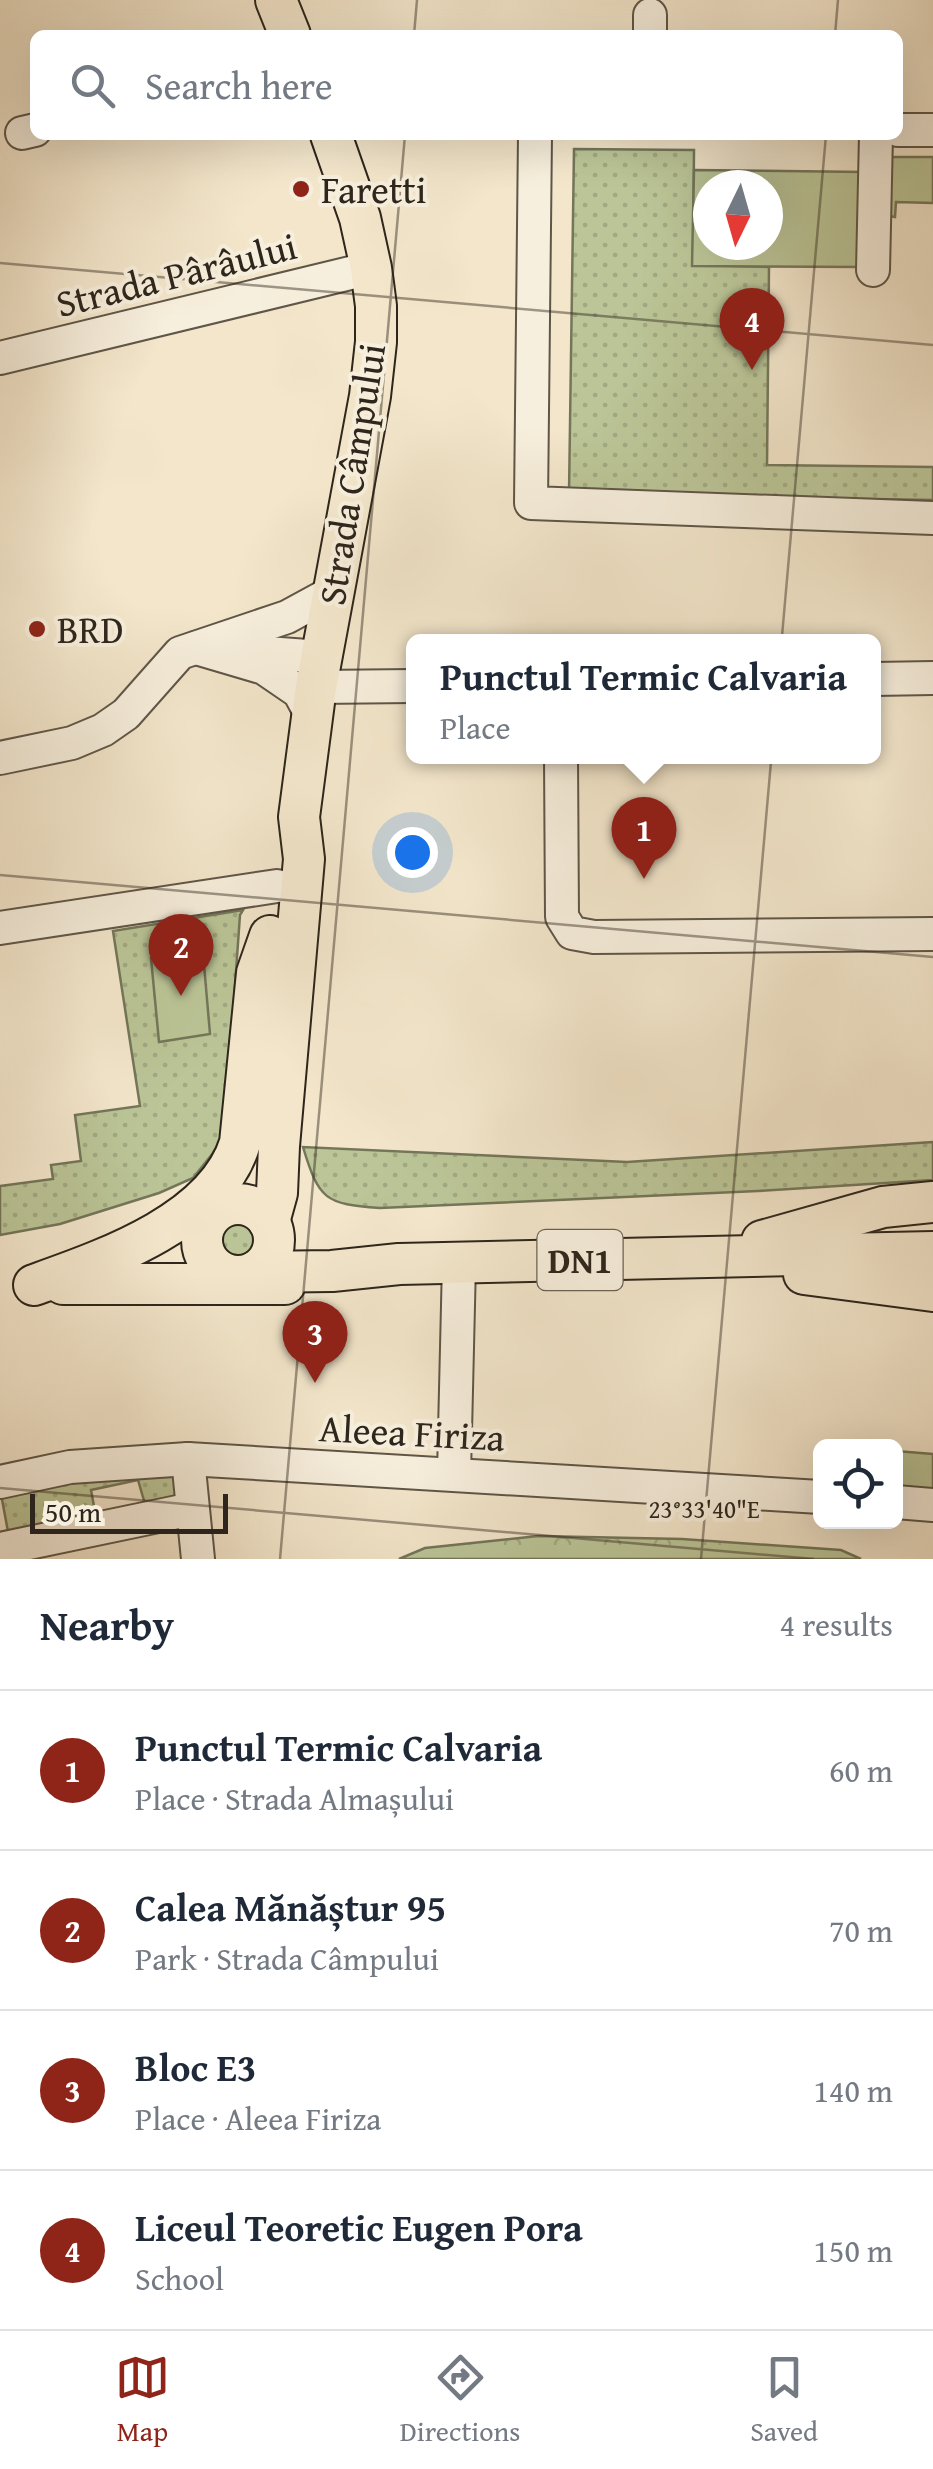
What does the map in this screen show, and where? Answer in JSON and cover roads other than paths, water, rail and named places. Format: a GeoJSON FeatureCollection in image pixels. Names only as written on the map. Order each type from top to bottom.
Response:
{"type":"FeatureCollection","features":[{"type":"Feature","properties":{"kind":"main road"},"geometry":{"type":"LineString","coordinates":[[276,0],[288,30]]}},
{"type":"Feature","properties":{"kind":"main road","name":"Strada Câmpului"},"geometry":{"type":"LineString","coordinates":[[270,1224],[277,1193],[304,860],[299,817],[316,686],[376,342],[371,268],[360,218],[334,140]]}},
{"type":"Feature","properties":{"kind":"main road","name":"Strada Câmpului"},"geometry":{"type":"LineString","coordinates":[[214,1213],[244,1178],[253,1152],[280,858],[299,817]]}},
{"type":"Feature","properties":{"kind":"main road"},"geometry":{"type":"LineString","coordinates":[[32,1286],[115,1254],[175,1220],[220,1182],[230,1168],[240,1143],[257,973],[270,936]]}},
{"type":"Feature","properties":{"kind":"main road"},"geometry":{"type":"LineString","coordinates":[[701,1258],[883,1207],[933,1202]]}},
{"type":"Feature","properties":{"kind":"main road","name":"DN1"},"geometry":{"type":"LineString","coordinates":[[214,1213],[231,1204],[246,1204],[259,1210],[270,1224],[310,1246],[336,1254],[428,1263]]}},
{"type":"Feature","properties":{"kind":"main road"},"geometry":{"type":"LineString","coordinates":[[214,1213],[204,1228],[205,1254],[236,1270],[266,1263],[274,1240],[270,1224]]}},
{"type":"Feature","properties":{"kind":"main road"},"geometry":{"type":"LineString","coordinates":[[32,1286],[146,1252],[214,1213]]}},
{"type":"Feature","properties":{"kind":"main road","name":"DN1"},"geometry":{"type":"LineString","coordinates":[[32,1286],[236,1270],[332,1271],[428,1263],[933,1252]]}},
{"type":"Feature","properties":{"kind":"main road"},"geometry":{"type":"LineString","coordinates":[[701,1258],[822,1278],[933,1290]]}},
{"type":"Feature","properties":{"kind":"main road"},"geometry":{"type":"LineString","coordinates":[[32,1286],[291,1284],[428,1263]]}},
{"type":"Feature","properties":{"kind":"street"},"geometry":{"type":"LineString","coordinates":[[903,130],[933,130]]}},
{"type":"Feature","properties":{"kind":"street"},"geometry":{"type":"LineString","coordinates":[[535,140],[531,503],[933,518]]}},
{"type":"Feature","properties":{"kind":"street"},"geometry":{"type":"LineString","coordinates":[[873,270],[876,140]]}},
{"type":"Feature","properties":{"kind":"street","name":"Strada Pârâului"},"geometry":{"type":"LineString","coordinates":[[0,358],[371,268]]}},
{"type":"Feature","properties":{"kind":"street"},"geometry":{"type":"LineString","coordinates":[[0,758],[72,743],[103,730],[126,714],[180,653],[288,617],[333,592]]}},
{"type":"Feature","properties":{"kind":"street"},"geometry":{"type":"LineString","coordinates":[[196,648],[264,668],[299,692],[316,686]]}},
{"type":"Feature","properties":{"kind":"street"},"geometry":{"type":"LineString","coordinates":[[196,648],[316,686],[406,686]]}},
{"type":"Feature","properties":{"kind":"street"},"geometry":{"type":"LineString","coordinates":[[881,679],[933,678]]}},
{"type":"Feature","properties":{"kind":"street"},"geometry":{"type":"LineString","coordinates":[[561,764],[562,916],[572,933],[594,938],[933,934]]}},
{"type":"Feature","properties":{"kind":"street"},"geometry":{"type":"LineString","coordinates":[[0,928],[277,886]]}},
{"type":"Feature","properties":{"kind":"street"},"geometry":{"type":"LineString","coordinates":[[428,1263],[454,1474]]}},
{"type":"Feature","properties":{"kind":"street"},"geometry":{"type":"LineString","coordinates":[[188,1459],[198,1559]]}},
{"type":"Feature","properties":{"kind":"street","name":"Aleea Firiza"},"geometry":{"type":"LineString","coordinates":[[0,1482],[70,1468],[188,1459],[813,1498]]}},
{"type":"Feature","properties":{"kind":"street"},"geometry":{"type":"LineString","coordinates":[[903,1503],[933,1505]]}},
{"type":"Feature","properties":{"kind":"street"},"geometry":{"type":"LineString","coordinates":[[14,1550],[192,1508]]}},
{"type":"Feature","properties":{"kind":"place","name":"Faretti"},"geometry":{"type":"Point","coordinates":[301,189]}},
{"type":"Feature","properties":{"kind":"place","name":"Liceul Teoretic Eugen Pora"},"geometry":{"type":"Point","coordinates":[752,370]}},
{"type":"Feature","properties":{"kind":"place","name":"BRD"},"geometry":{"type":"Point","coordinates":[37,629]}},
{"type":"Feature","properties":{"kind":"place","name":"Punctul Termic Calvaria"},"geometry":{"type":"Point","coordinates":[644,879]}},
{"type":"Feature","properties":{"kind":"place","name":"Calea Mănăștur 95"},"geometry":{"type":"Point","coordinates":[181,996]}},
{"type":"Feature","properties":{"kind":"place","name":"Bloc E3"},"geometry":{"type":"Point","coordinates":[315,1383]}}]}
